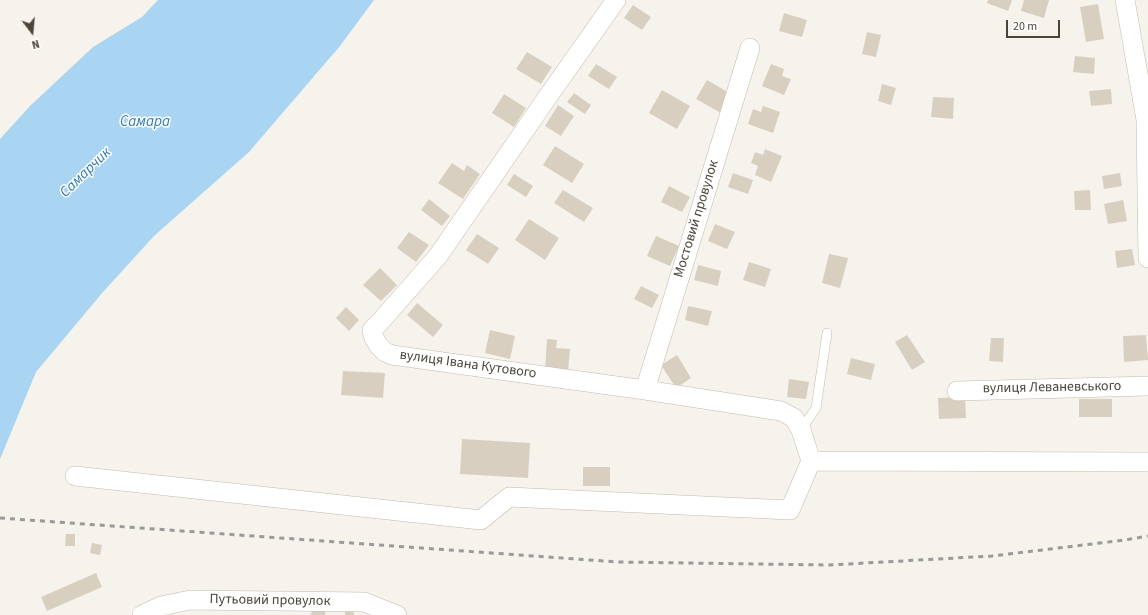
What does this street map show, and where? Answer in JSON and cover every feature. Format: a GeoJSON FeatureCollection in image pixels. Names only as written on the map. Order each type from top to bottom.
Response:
{"type":"FeatureCollection","features":[{"type":"Feature","properties":{"kind":"street","name":"вулиця Івана Кутового"},"geometry":{"type":"LineString","coordinates":[[616,0],[438,256],[372,330],[374,338],[385,352],[392,355],[781,410],[794,418],[801,430],[811,460]]}},
{"type":"Feature","properties":{"kind":"street"},"geometry":{"type":"LineString","coordinates":[[1125,0],[1147,124],[1148,258]]}},
{"type":"Feature","properties":{"kind":"street","name":"Мостовий провулок"},"geometry":{"type":"LineString","coordinates":[[645,390],[750,48]]}},
{"type":"Feature","properties":{"kind":"street","name":"вулиця Леваневського"},"geometry":{"type":"LineString","coordinates":[[957,391],[1148,386]]}},
{"type":"Feature","properties":{"kind":"street"},"geometry":{"type":"LineString","coordinates":[[75,476],[481,520],[509,497],[790,510],[811,460],[1148,462]]}},
{"type":"Feature","properties":{"kind":"street","name":"Путьовий провулок"},"geometry":{"type":"LineString","coordinates":[[142,615],[161,606],[190,600],[364,602],[397,615]]}},
{"type":"Feature","properties":{"kind":"lane"},"geometry":{"type":"LineString","coordinates":[[801,430],[816,408],[827,333]]}},
{"type":"Feature","properties":{"kind":"water","name":"Самара"},"geometry":{"type":"Polygon","coordinates":[[[158,0],[374,0],[340,46],[249,152],[154,236],[103,292],[36,372],[0,459],[0,139],[30,106],[93,47],[142,17],[158,0]]]}},
{"type":"Feature","properties":{"kind":"building"},"geometry":{"type":"Polygon","coordinates":[[[988,0],[1012,0],[1008,11],[987,3],[988,0]]]}},
{"type":"Feature","properties":{"kind":"building"},"geometry":{"type":"Polygon","coordinates":[[[1024,0],[1049,0],[1044,18],[1021,11],[1024,0]]]}},
{"type":"Feature","properties":{"kind":"building"},"geometry":{"type":"Polygon","coordinates":[[[1098,4],[1104,39],[1086,42],[1080,7],[1098,4]]]}},
{"type":"Feature","properties":{"kind":"building"},"geometry":{"type":"Polygon","coordinates":[[[633,5],[651,17],[642,30],[624,18],[633,5]]]}},
{"type":"Feature","properties":{"kind":"building"},"geometry":{"type":"Polygon","coordinates":[[[784,13],[807,20],[802,37],[779,31],[784,13]]]}},
{"type":"Feature","properties":{"kind":"building"},"geometry":{"type":"Polygon","coordinates":[[[867,32],[881,35],[876,57],[862,54],[867,32]]]}},
{"type":"Feature","properties":{"kind":"building"},"geometry":{"type":"Polygon","coordinates":[[[527,52],[552,67],[541,84],[516,69],[527,52]]]}},
{"type":"Feature","properties":{"kind":"building"},"geometry":{"type":"Polygon","coordinates":[[[1075,56],[1095,58],[1094,74],[1073,72],[1075,56]]]}},
{"type":"Feature","properties":{"kind":"building"},"geometry":{"type":"Polygon","coordinates":[[[596,64],[617,77],[609,89],[588,76],[596,64]]]}},
{"type":"Feature","properties":{"kind":"building"},"geometry":{"type":"Polygon","coordinates":[[[771,64],[784,69],[782,76],[791,79],[784,95],[762,86],[771,64]]]}},
{"type":"Feature","properties":{"kind":"building"},"geometry":{"type":"Polygon","coordinates":[[[707,80],[731,94],[721,113],[696,99],[707,80]]]}},
{"type":"Feature","properties":{"kind":"building"},"geometry":{"type":"Polygon","coordinates":[[[882,84],[896,88],[891,105],[878,101],[882,84]]]}},
{"type":"Feature","properties":{"kind":"building"},"geometry":{"type":"Polygon","coordinates":[[[1111,89],[1112,104],[1091,106],[1089,91],[1111,89]]]}},
{"type":"Feature","properties":{"kind":"building"},"geometry":{"type":"Polygon","coordinates":[[[662,90],[690,106],[677,129],[649,113],[662,90]]]}},
{"type":"Feature","properties":{"kind":"building"},"geometry":{"type":"Polygon","coordinates":[[[574,93],[591,105],[585,114],[567,102],[574,93]]]}},
{"type":"Feature","properties":{"kind":"building"},"geometry":{"type":"Polygon","coordinates":[[[504,94],[526,108],[514,127],[492,113],[504,94]]]}},
{"type":"Feature","properties":{"kind":"building"},"geometry":{"type":"Polygon","coordinates":[[[933,97],[954,98],[953,119],[931,117],[933,97]]]}},
{"type":"Feature","properties":{"kind":"building"},"geometry":{"type":"Polygon","coordinates":[[[558,105],[574,116],[561,136],[545,126],[558,105]]]}},
{"type":"Feature","properties":{"kind":"building"},"geometry":{"type":"Polygon","coordinates":[[[763,106],[780,112],[773,133],[748,124],[753,109],[761,112],[763,106]]]}},
{"type":"Feature","properties":{"kind":"building"},"geometry":{"type":"Polygon","coordinates":[[[555,146],[584,164],[572,183],[543,165],[555,146]]]}},
{"type":"Feature","properties":{"kind":"building"},"geometry":{"type":"Polygon","coordinates":[[[765,149],[782,156],[771,182],[755,175],[758,166],[751,163],[755,152],[763,155],[765,149]]]}},
{"type":"Feature","properties":{"kind":"building"},"geometry":{"type":"Polygon","coordinates":[[[452,163],[464,171],[467,165],[480,174],[463,199],[438,183],[452,163]]]}},
{"type":"Feature","properties":{"kind":"building"},"geometry":{"type":"Polygon","coordinates":[[[733,173],[753,180],[748,194],[728,187],[733,173]]]}},
{"type":"Feature","properties":{"kind":"building"},"geometry":{"type":"Polygon","coordinates":[[[1120,173],[1122,186],[1104,189],[1102,176],[1120,173]]]}},
{"type":"Feature","properties":{"kind":"building"},"geometry":{"type":"Polygon","coordinates":[[[514,174],[533,186],[526,197],[507,185],[514,174]]]}},
{"type":"Feature","properties":{"kind":"building"},"geometry":{"type":"Polygon","coordinates":[[[669,186],[690,197],[682,212],[661,202],[669,186]]]}},
{"type":"Feature","properties":{"kind":"building"},"geometry":{"type":"Polygon","coordinates":[[[563,190],[593,208],[584,222],[554,203],[563,190]]]}},
{"type":"Feature","properties":{"kind":"building"},"geometry":{"type":"Polygon","coordinates":[[[1090,190],[1091,210],[1075,210],[1074,191],[1090,190]]]}},
{"type":"Feature","properties":{"kind":"building"},"geometry":{"type":"Polygon","coordinates":[[[429,199],[450,216],[442,226],[421,210],[429,199]]]}},
{"type":"Feature","properties":{"kind":"building"},"geometry":{"type":"Polygon","coordinates":[[[1123,200],[1127,221],[1108,224],[1104,204],[1123,200]]]}},
{"type":"Feature","properties":{"kind":"building"},"geometry":{"type":"Polygon","coordinates":[[[529,219],[559,238],[545,260],[515,240],[529,219]]]}},
{"type":"Feature","properties":{"kind":"building"},"geometry":{"type":"Polygon","coordinates":[[[715,224],[735,232],[727,249],[708,241],[715,224]]]}},
{"type":"Feature","properties":{"kind":"building"},"geometry":{"type":"Polygon","coordinates":[[[409,232],[429,245],[416,262],[397,248],[409,232]]]}},
{"type":"Feature","properties":{"kind":"building"},"geometry":{"type":"Polygon","coordinates":[[[477,234],[499,248],[488,264],[466,250],[477,234]]]}},
{"type":"Feature","properties":{"kind":"building"},"geometry":{"type":"Polygon","coordinates":[[[656,236],[679,246],[670,266],[647,256],[656,236]]]}},
{"type":"Feature","properties":{"kind":"building"},"geometry":{"type":"Polygon","coordinates":[[[1132,249],[1135,265],[1117,268],[1115,251],[1132,249]]]}},
{"type":"Feature","properties":{"kind":"building"},"geometry":{"type":"Polygon","coordinates":[[[829,254],[848,258],[840,288],[822,283],[829,254]]]}},
{"type":"Feature","properties":{"kind":"building"},"geometry":{"type":"Polygon","coordinates":[[[749,262],[771,269],[765,287],[743,280],[749,262]]]}},
{"type":"Feature","properties":{"kind":"building"},"geometry":{"type":"Polygon","coordinates":[[[698,265],[721,271],[718,286],[694,280],[698,265]]]}},
{"type":"Feature","properties":{"kind":"building"},"geometry":{"type":"Polygon","coordinates":[[[380,268],[397,285],[381,301],[363,285],[380,268]]]}},
{"type":"Feature","properties":{"kind":"building"},"geometry":{"type":"Polygon","coordinates":[[[641,286],[659,295],[652,308],[634,299],[641,286]]]}},
{"type":"Feature","properties":{"kind":"building"},"geometry":{"type":"Polygon","coordinates":[[[417,303],[443,325],[433,337],[407,315],[417,303]]]}},
{"type":"Feature","properties":{"kind":"building"},"geometry":{"type":"Polygon","coordinates":[[[688,306],[712,311],[708,326],[685,320],[688,306]]]}},
{"type":"Feature","properties":{"kind":"building"},"geometry":{"type":"Polygon","coordinates":[[[346,307],[359,320],[349,331],[336,318],[346,307]]]}},
{"type":"Feature","properties":{"kind":"building"},"geometry":{"type":"Polygon","coordinates":[[[490,330],[515,336],[510,359],[485,353],[490,330]]]}},
{"type":"Feature","properties":{"kind":"building"},"geometry":{"type":"Polygon","coordinates":[[[907,335],[925,362],[912,370],[895,342],[907,335]]]}},
{"type":"Feature","properties":{"kind":"building"},"geometry":{"type":"Polygon","coordinates":[[[1146,335],[1148,360],[1124,362],[1123,336],[1146,335]]]}},
{"type":"Feature","properties":{"kind":"building"},"geometry":{"type":"Polygon","coordinates":[[[991,338],[1004,338],[1003,362],[989,361],[991,338]]]}},
{"type":"Feature","properties":{"kind":"building"},"geometry":{"type":"Polygon","coordinates":[[[547,339],[557,340],[556,348],[570,349],[568,371],[545,369],[547,339]]]}},
{"type":"Feature","properties":{"kind":"building"},"geometry":{"type":"Polygon","coordinates":[[[677,355],[691,378],[676,388],[661,365],[677,355]]]}},
{"type":"Feature","properties":{"kind":"building"},"geometry":{"type":"Polygon","coordinates":[[[851,358],[875,364],[871,380],[847,374],[851,358]]]}},
{"type":"Feature","properties":{"kind":"building"},"geometry":{"type":"Polygon","coordinates":[[[343,371],[385,373],[383,398],[341,395],[343,371]]]}},
{"type":"Feature","properties":{"kind":"building"},"geometry":{"type":"Polygon","coordinates":[[[789,379],[809,382],[806,399],[787,397],[789,379]]]}},
{"type":"Feature","properties":{"kind":"building"},"geometry":{"type":"Polygon","coordinates":[[[965,397],[966,418],[939,419],[938,398],[965,397]]]}},
{"type":"Feature","properties":{"kind":"building"},"geometry":{"type":"Polygon","coordinates":[[[1079,399],[1112,399],[1112,417],[1079,417],[1079,399]]]}},
{"type":"Feature","properties":{"kind":"building"},"geometry":{"type":"Polygon","coordinates":[[[462,439],[530,443],[528,478],[460,474],[462,439]]]}},
{"type":"Feature","properties":{"kind":"building"},"geometry":{"type":"Polygon","coordinates":[[[583,467],[610,467],[610,486],[583,486],[583,467]]]}},
{"type":"Feature","properties":{"kind":"building"},"geometry":{"type":"Polygon","coordinates":[[[66,534],[75,534],[75,546],[65,546],[66,534]]]}},
{"type":"Feature","properties":{"kind":"building"},"geometry":{"type":"Polygon","coordinates":[[[92,543],[102,545],[100,555],[90,553],[92,543]]]}},
{"type":"Feature","properties":{"kind":"building"},"geometry":{"type":"Polygon","coordinates":[[[96,573],[102,587],[47,611],[41,597],[96,573]]]}},
{"type":"Feature","properties":{"kind":"building"},"geometry":{"type":"Polygon","coordinates":[[[353,605],[354,615],[345,615],[345,606],[353,605]]]}},
{"type":"Feature","properties":{"kind":"building"},"geometry":{"type":"Polygon","coordinates":[[[316,606],[326,613],[324,615],[310,615],[316,606]]]}},
{"type":"Feature","properties":{"kind":"railway"},"geometry":{"type":"LineString","coordinates":[[0,518],[618,562],[829,565],[992,556],[1148,536]]}},
{"type":"Feature","properties":{"kind":"water label","name":"Самарчик"},"geometry":{"type":"Point","coordinates":[86,173]}}]}
